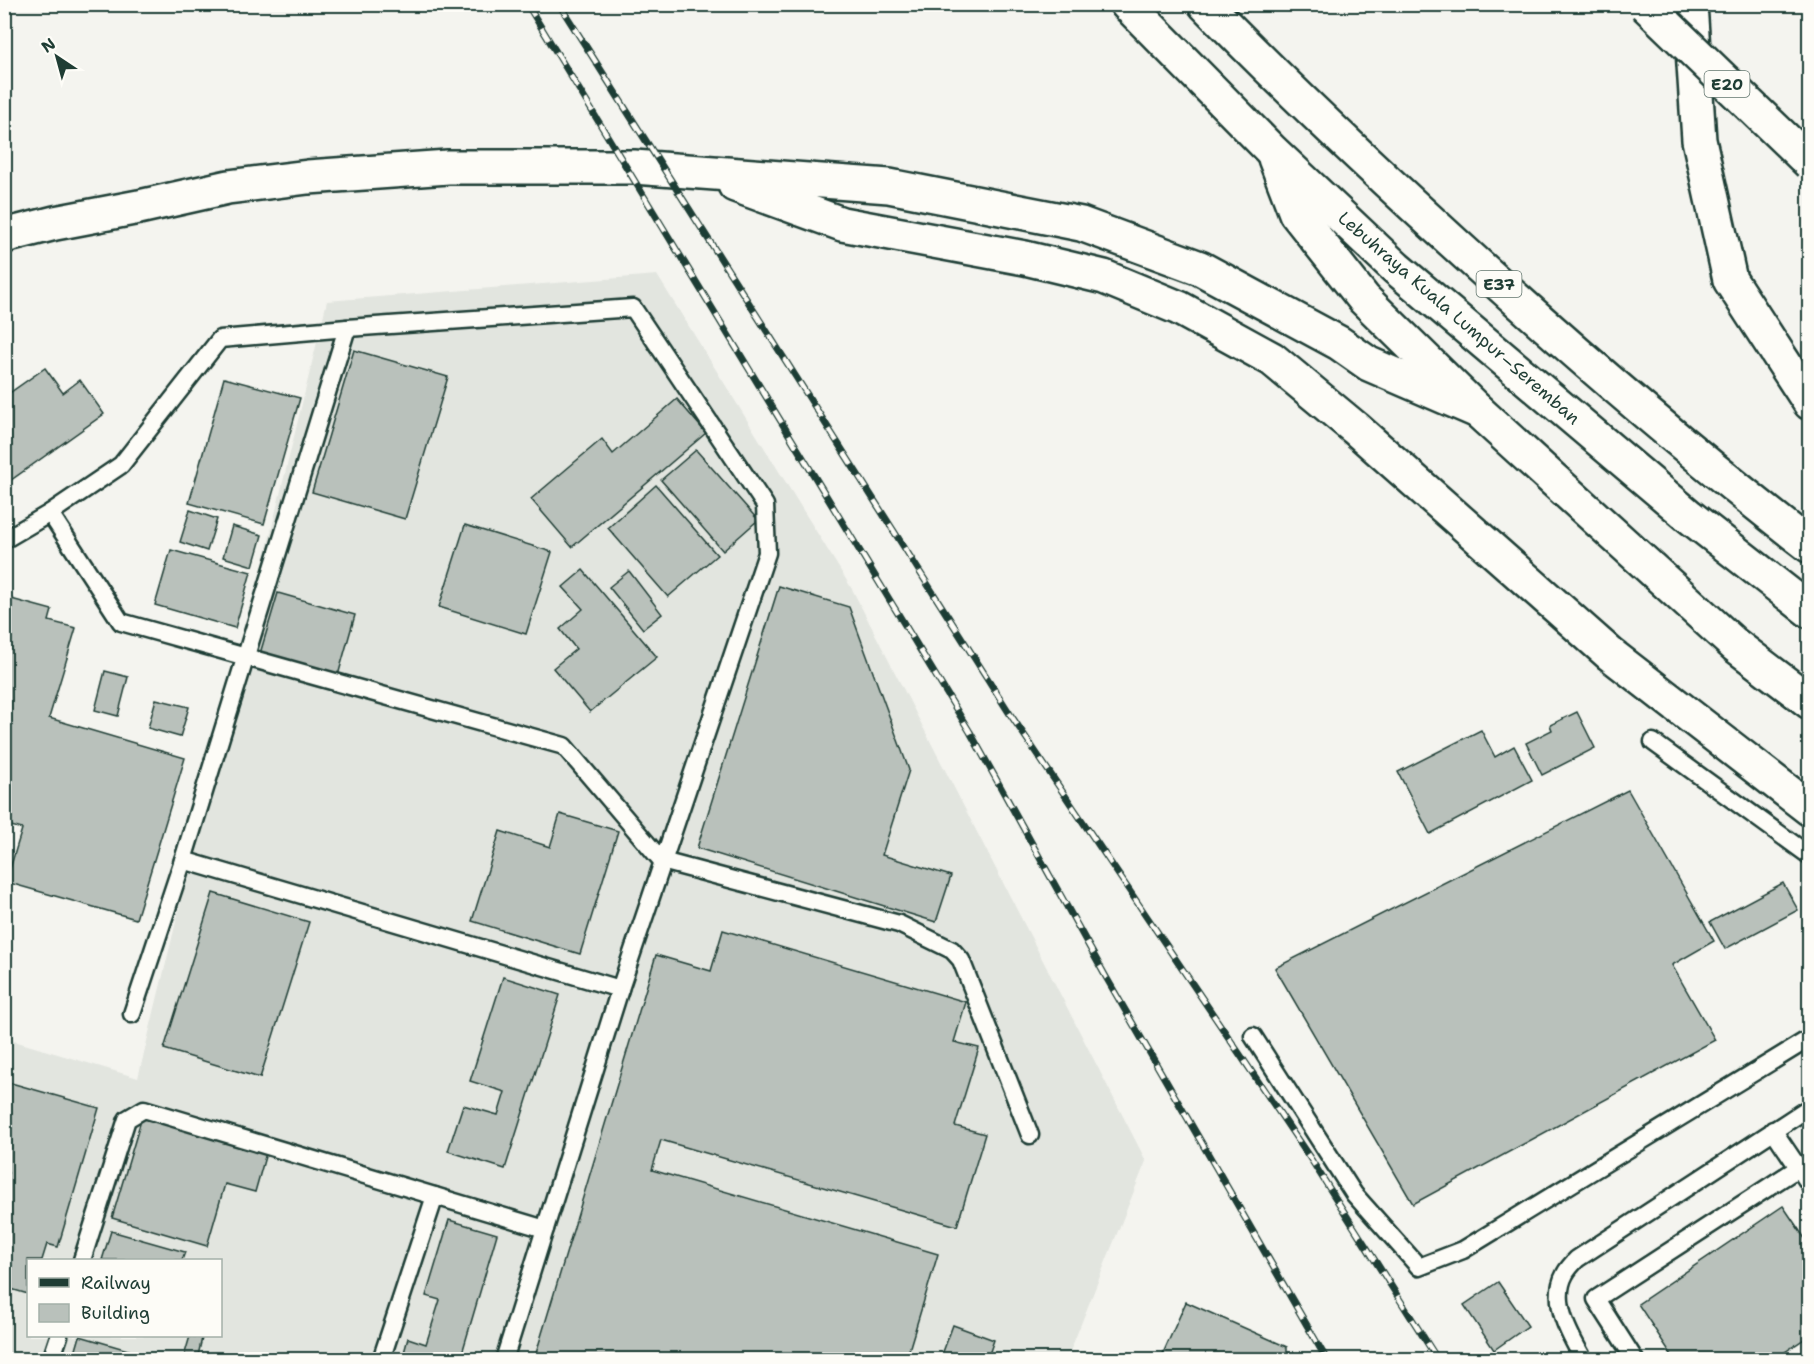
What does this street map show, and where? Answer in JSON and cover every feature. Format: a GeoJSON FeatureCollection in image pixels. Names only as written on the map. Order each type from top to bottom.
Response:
{"type":"FeatureCollection","features":[{"type":"Feature","properties":{"kind":"highway","name":"Lebuhraya Kuala Lumpur–Seremban"},"geometry":{"type":"LineString","coordinates":[[1127,4],[1272,151],[1396,268],[1689,516],[1809,610]]}},
{"type":"Feature","properties":{"kind":"highway","name":"E37"},"geometry":{"type":"LineString","coordinates":[[1205,4],[1308,108],[1430,222],[1563,341],[1731,485],[1809,546]]}},
{"type":"Feature","properties":{"kind":"highway","name":"E20"},"geometry":{"type":"LineString","coordinates":[[1645,4],[1809,163]]}},
{"type":"Feature","properties":{"kind":"highway"},"geometry":{"type":"LineString","coordinates":[[1690,4],[1699,140],[1730,280],[1809,403]]}},
{"type":"Feature","properties":{"kind":"highway"},"geometry":{"type":"LineString","coordinates":[[1272,151],[1296,213],[1365,299],[1478,411],[1735,645],[1809,702]]}},
{"type":"Feature","properties":{"kind":"highway"},"geometry":{"type":"LineString","coordinates":[[4,236],[55,223],[228,187],[308,177],[448,167],[577,166],[696,171],[889,186],[1081,224],[1200,268],[1339,343],[1369,364],[1478,411]]}},
{"type":"Feature","properties":{"kind":"highway"},"geometry":{"type":"LineString","coordinates":[[696,171],[842,224],[1025,258],[1104,277],[1179,308],[1272,358],[1355,428],[1611,654],[1809,809]]}},
{"type":"Feature","properties":{"kind":"lane"},"geometry":{"type":"LineString","coordinates":[[4,540],[50,513],[122,465],[220,339],[633,308],[765,505],[767,553],[620,989],[504,1359]]}},
{"type":"Feature","properties":{"kind":"lane"},"geometry":{"type":"LineString","coordinates":[[132,1014],[183,860],[348,328]]}},
{"type":"Feature","properties":{"kind":"lane"},"geometry":{"type":"LineString","coordinates":[[50,513],[122,622],[564,746],[662,861],[898,924],[958,954],[1030,1135]]}},
{"type":"Feature","properties":{"kind":"lane"},"geometry":{"type":"LineString","coordinates":[[1653,742],[1809,856]]}},
{"type":"Feature","properties":{"kind":"lane"},"geometry":{"type":"LineString","coordinates":[[183,860],[620,989]]}},
{"type":"Feature","properties":{"kind":"lane"},"geometry":{"type":"LineString","coordinates":[[1253,1036],[1354,1194],[1419,1267],[1463,1250],[1809,1038]]}},
{"type":"Feature","properties":{"kind":"lane"},"geometry":{"type":"LineString","coordinates":[[1584,1359],[1570,1336],[1560,1294],[1564,1274],[1577,1258],[1809,1107]]}},
{"type":"Feature","properties":{"kind":"lane"},"geometry":{"type":"LineString","coordinates":[[82,1259],[127,1119],[144,1109],[545,1229]]}},
{"type":"Feature","properties":{"kind":"lane"},"geometry":{"type":"LineString","coordinates":[[1773,1130],[1809,1185]]}},
{"type":"Feature","properties":{"kind":"lane"},"geometry":{"type":"LineString","coordinates":[[1635,1359],[1596,1299],[1798,1168]]}},
{"type":"Feature","properties":{"kind":"lane"},"geometry":{"type":"LineString","coordinates":[[381,1359],[435,1196]]}},
{"type":"Feature","properties":{"kind":"lane"},"geometry":{"type":"LineString","coordinates":[[51,1359],[58,1337]]}},
{"type":"Feature","properties":{"kind":"shaded area"},"geometry":{"type":"Polygon","coordinates":[[[657,275],[852,589],[1146,1161],[1067,1359],[5,1359],[4,1038],[138,1078],[327,301],[657,275]]]}},
{"type":"Feature","properties":{"kind":"building"},"geometry":{"type":"Polygon","coordinates":[[[354,350],[448,377],[405,519],[312,492],[354,350]]]}},
{"type":"Feature","properties":{"kind":"building"},"geometry":{"type":"Polygon","coordinates":[[[45,368],[63,393],[80,380],[104,414],[4,485],[4,397],[45,368]]]}},
{"type":"Feature","properties":{"kind":"building"},"geometry":{"type":"Polygon","coordinates":[[[224,378],[300,398],[264,524],[189,503],[224,378]]]}},
{"type":"Feature","properties":{"kind":"building"},"geometry":{"type":"Polygon","coordinates":[[[677,399],[706,433],[572,547],[531,499],[602,439],[613,454],[677,399]]]}},
{"type":"Feature","properties":{"kind":"building"},"geometry":{"type":"Polygon","coordinates":[[[696,450],[758,520],[723,551],[661,480],[696,450]]]}},
{"type":"Feature","properties":{"kind":"building"},"geometry":{"type":"Polygon","coordinates":[[[656,485],[717,555],[668,597],[608,528],[656,485]]]}},
{"type":"Feature","properties":{"kind":"building"},"geometry":{"type":"Polygon","coordinates":[[[190,510],[217,519],[207,551],[180,542],[190,510]]]}},
{"type":"Feature","properties":{"kind":"building"},"geometry":{"type":"Polygon","coordinates":[[[465,525],[552,552],[526,634],[439,607],[465,525]]]}},
{"type":"Feature","properties":{"kind":"building"},"geometry":{"type":"Polygon","coordinates":[[[232,526],[262,535],[253,566],[223,557],[232,526]]]}},
{"type":"Feature","properties":{"kind":"building"},"geometry":{"type":"Polygon","coordinates":[[[171,550],[251,572],[235,628],[155,605],[171,550]]]}},
{"type":"Feature","properties":{"kind":"building"},"geometry":{"type":"Polygon","coordinates":[[[583,570],[657,657],[590,712],[553,668],[576,649],[560,629],[583,609],[563,587],[583,570]]]}},
{"type":"Feature","properties":{"kind":"building"},"geometry":{"type":"Polygon","coordinates":[[[629,571],[662,614],[643,629],[609,587],[629,571]]]}},
{"type":"Feature","properties":{"kind":"building"},"geometry":{"type":"Polygon","coordinates":[[[779,586],[849,607],[909,770],[882,855],[951,876],[936,922],[697,848],[779,586]]]}},
{"type":"Feature","properties":{"kind":"building"},"geometry":{"type":"Polygon","coordinates":[[[278,593],[355,615],[337,679],[259,657],[278,593]]]}},
{"type":"Feature","properties":{"kind":"building"},"geometry":{"type":"Polygon","coordinates":[[[4,597],[52,610],[49,621],[76,628],[49,718],[185,758],[136,919],[6,882],[22,829],[4,824],[4,597]]]}},
{"type":"Feature","properties":{"kind":"building"},"geometry":{"type":"Polygon","coordinates":[[[105,671],[128,677],[118,716],[95,710],[105,671]]]}},
{"type":"Feature","properties":{"kind":"building"},"geometry":{"type":"Polygon","coordinates":[[[156,699],[189,707],[180,737],[148,728],[156,699]]]}},
{"type":"Feature","properties":{"kind":"building"},"geometry":{"type":"Polygon","coordinates":[[[1577,712],[1595,748],[1542,775],[1526,743],[1552,730],[1550,725],[1577,712]]]}},
{"type":"Feature","properties":{"kind":"building"},"geometry":{"type":"Polygon","coordinates":[[[1481,730],[1495,757],[1514,746],[1532,780],[1430,834],[1398,772],[1481,730]]]}},
{"type":"Feature","properties":{"kind":"building"},"geometry":{"type":"Polygon","coordinates":[[[1628,790],[1714,941],[1672,965],[1715,1040],[1413,1204],[1275,968],[1628,790]]]}},
{"type":"Feature","properties":{"kind":"building"},"geometry":{"type":"Polygon","coordinates":[[[560,814],[618,831],[580,954],[472,921],[500,831],[550,847],[560,814]]]}},
{"type":"Feature","properties":{"kind":"building"},"geometry":{"type":"Polygon","coordinates":[[[1783,883],[1798,910],[1725,949],[1710,922],[1783,883]]]}},
{"type":"Feature","properties":{"kind":"building"},"geometry":{"type":"Polygon","coordinates":[[[213,893],[309,922],[260,1078],[164,1049],[213,893]]]}},
{"type":"Feature","properties":{"kind":"building"},"geometry":{"type":"Polygon","coordinates":[[[723,930],[966,1002],[954,1042],[979,1048],[955,1126],[985,1134],[957,1226],[661,1140],[652,1170],[938,1254],[906,1360],[534,1360],[656,955],[711,971],[723,930]]]}},
{"type":"Feature","properties":{"kind":"building"},"geometry":{"type":"Polygon","coordinates":[[[503,977],[560,995],[505,1169],[448,1151],[463,1105],[498,1115],[505,1092],[470,1081],[503,977]]]}},
{"type":"Feature","properties":{"kind":"building"},"geometry":{"type":"Polygon","coordinates":[[[4,1081],[99,1108],[58,1247],[47,1244],[42,1259],[27,1259],[27,1294],[4,1287],[4,1214],[7,1204],[4,1203],[4,1184],[8,1173],[4,1172],[4,1081]]]}},
{"type":"Feature","properties":{"kind":"building"},"geometry":{"type":"Polygon","coordinates":[[[142,1117],[266,1153],[255,1192],[225,1184],[207,1246],[112,1218],[142,1117]]]}},
{"type":"Feature","properties":{"kind":"building"},"geometry":{"type":"Polygon","coordinates":[[[1783,1206],[1810,1246],[1810,1335],[1773,1360],[1675,1360],[1638,1304],[1783,1206]]]}},
{"type":"Feature","properties":{"kind":"building"},"geometry":{"type":"Polygon","coordinates":[[[449,1220],[497,1234],[460,1360],[402,1360],[408,1338],[426,1344],[440,1300],[426,1296],[449,1220]]]}},
{"type":"Feature","properties":{"kind":"building"},"geometry":{"type":"Polygon","coordinates":[[[111,1231],[185,1252],[182,1259],[102,1259],[111,1231]]]}},
{"type":"Feature","properties":{"kind":"building"},"geometry":{"type":"Polygon","coordinates":[[[1498,1282],[1528,1326],[1494,1350],[1464,1305],[1498,1282]]]}},
{"type":"Feature","properties":{"kind":"building"},"geometry":{"type":"Polygon","coordinates":[[[1186,1302],[1287,1347],[1287,1360],[1160,1360],[1186,1302]]]}},
{"type":"Feature","properties":{"kind":"building"},"geometry":{"type":"Polygon","coordinates":[[[953,1325],[994,1340],[987,1360],[940,1360],[953,1325]]]}},
{"type":"Feature","properties":{"kind":"building"},"geometry":{"type":"Polygon","coordinates":[[[80,1337],[145,1355],[144,1360],[73,1360],[80,1337]]]}},
{"type":"Feature","properties":{"kind":"building"},"geometry":{"type":"Polygon","coordinates":[[[190,1337],[202,1338],[197,1360],[183,1360],[190,1337]]]}},
{"type":"Feature","properties":{"kind":"railway"},"geometry":{"type":"LineString","coordinates":[[527,4],[970,732],[1106,977],[1327,1360]]}},
{"type":"Feature","properties":{"kind":"railway"},"geometry":{"type":"LineString","coordinates":[[559,4],[1010,714],[1312,1161],[1438,1360]]}}]}
